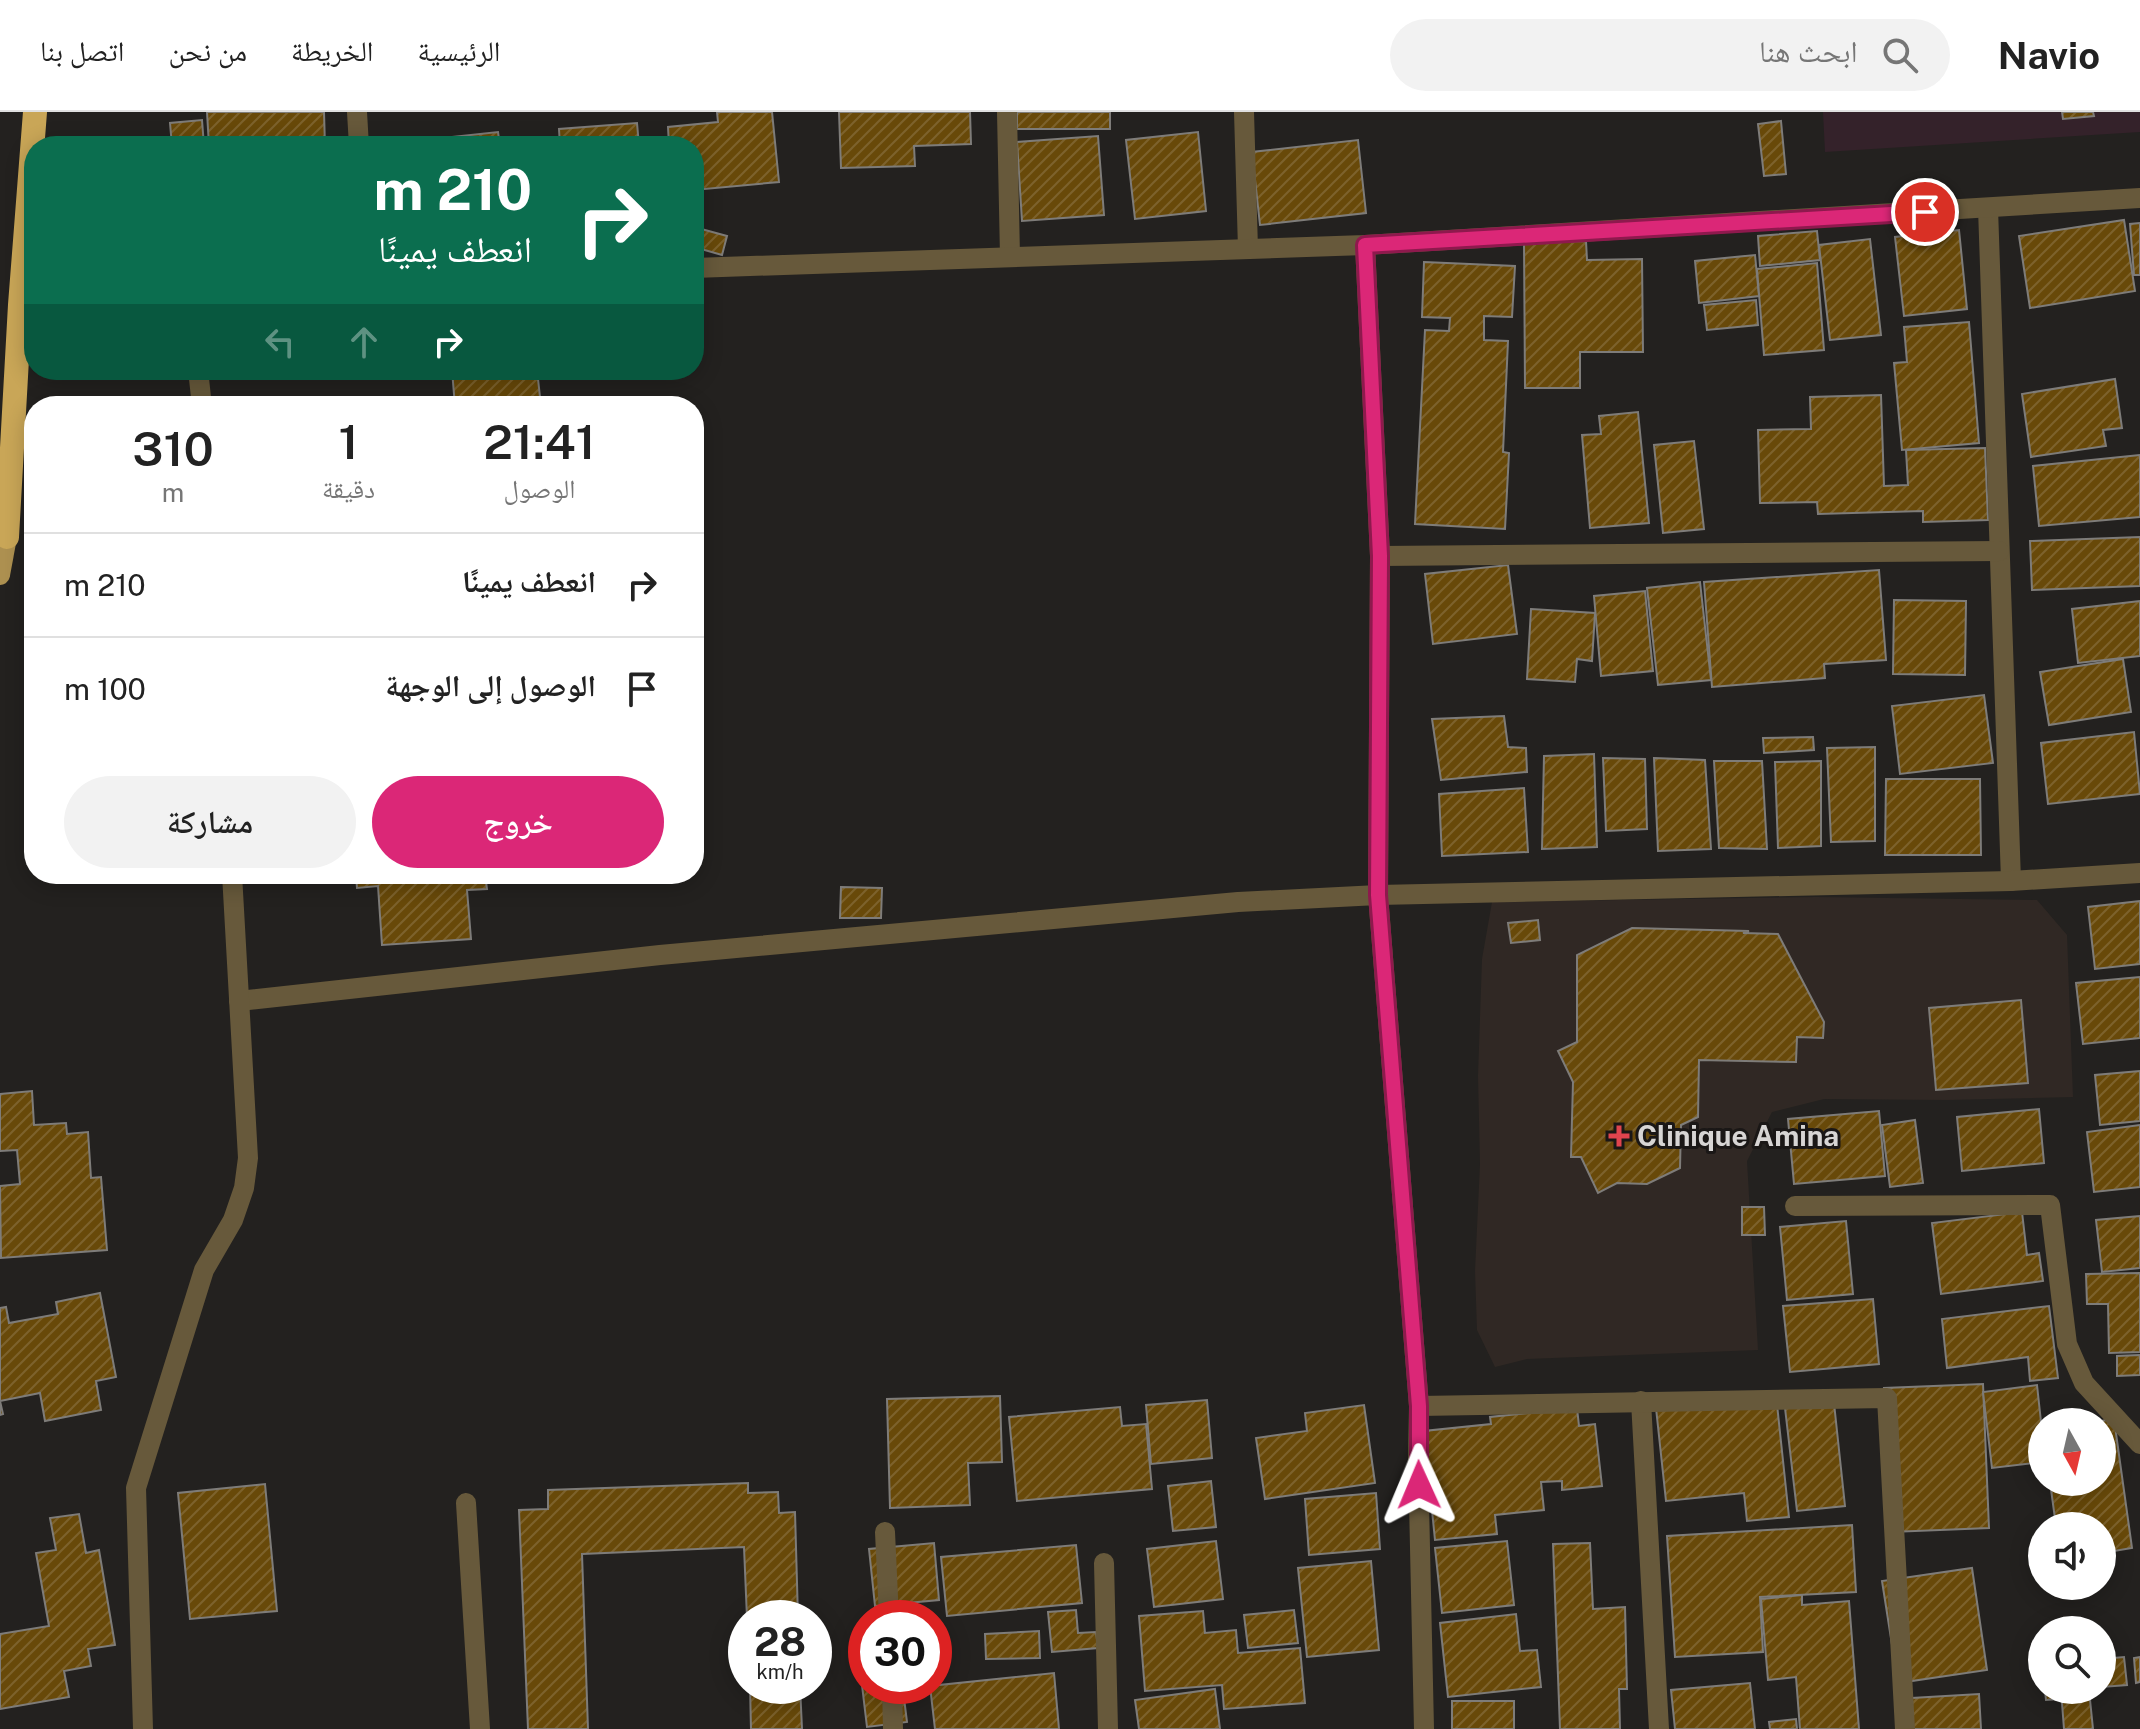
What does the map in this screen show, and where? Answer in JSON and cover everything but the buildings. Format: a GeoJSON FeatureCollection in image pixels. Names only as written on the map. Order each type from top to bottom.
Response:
{"type":"FeatureCollection","features":[{"type":"Feature","properties":{"kind":"highway"},"geometry":{"type":"LineString","coordinates":[[33,136],[35,112]]}},
{"type":"Feature","properties":{"kind":"highway"},"geometry":{"type":"LineString","coordinates":[[7,537],[24,254]]}},
{"type":"Feature","properties":{"kind":"highway"},"geometry":{"type":"LineString","coordinates":[[0,397],[7,537]]}},
{"type":"Feature","properties":{"kind":"main road"},"geometry":{"type":"LineString","coordinates":[[0,575],[7,537]]}},
{"type":"Feature","properties":{"kind":"street"},"geometry":{"type":"LineString","coordinates":[[357,112],[358,136]]}},
{"type":"Feature","properties":{"kind":"street"},"geometry":{"type":"LineString","coordinates":[[1007,112],[1010,256]]}},
{"type":"Feature","properties":{"kind":"street"},"geometry":{"type":"LineString","coordinates":[[1244,112],[1248,249]]}},
{"type":"Feature","properties":{"kind":"street"},"geometry":{"type":"LineString","coordinates":[[704,268],[1365,245],[2140,198]]}},
{"type":"Feature","properties":{"kind":"street"},"geometry":{"type":"LineString","coordinates":[[1988,208],[2011,881]]}},
{"type":"Feature","properties":{"kind":"street"},"geometry":{"type":"LineString","coordinates":[[1365,245],[1380,556],[1378,895],[1419,1406],[1424,1729]]}},
{"type":"Feature","properties":{"kind":"street"},"geometry":{"type":"LineString","coordinates":[[1380,556],[1999,551]]}},
{"type":"Feature","properties":{"kind":"street"},"geometry":{"type":"LineString","coordinates":[[239,1001],[660,955],[1238,902],[1378,895],[2011,881],[2140,873]]}},
{"type":"Feature","properties":{"kind":"street"},"geometry":{"type":"LineString","coordinates":[[143,1729],[136,1488],[204,1270],[233,1220],[244,1188],[248,1158],[233,884]]}},
{"type":"Feature","properties":{"kind":"street"},"geometry":{"type":"LineString","coordinates":[[1795,1206],[2050,1205],[2067,1344],[2084,1383],[2140,1444]]}},
{"type":"Feature","properties":{"kind":"street"},"geometry":{"type":"LineString","coordinates":[[1419,1406],[1887,1398],[1905,1729]]}},
{"type":"Feature","properties":{"kind":"street"},"geometry":{"type":"LineString","coordinates":[[1641,1401],[1659,1729]]}},
{"type":"Feature","properties":{"kind":"street"},"geometry":{"type":"LineString","coordinates":[[466,1503],[480,1729]]}},
{"type":"Feature","properties":{"kind":"street"},"geometry":{"type":"LineString","coordinates":[[885,1532],[888,1600]]}},
{"type":"Feature","properties":{"kind":"street"},"geometry":{"type":"LineString","coordinates":[[1104,1563],[1108,1729]]}},
{"type":"Feature","properties":{"kind":"street"},"geometry":{"type":"LineString","coordinates":[[892,1704],[893,1729]]}},
{"type":"Feature","properties":{"kind":"shaded area"},"geometry":{"type":"Polygon","coordinates":[[[1823,112],[2140,112],[2140,132],[1825,152],[1823,112]]]}},
{"type":"Feature","properties":{"kind":"shaded area","name":"Clinique Amina"},"geometry":{"type":"Polygon","coordinates":[[[1816,897],[2037,900],[2067,935],[2073,1097],[1824,1099],[1772,1112],[1747,1161],[1758,1350],[1527,1359],[1495,1367],[1477,1330],[1475,1271],[1480,1164],[1478,1076],[1482,959],[1492,902],[1816,897]]]}},
{"type":"Feature","properties":{"kind":"place","name":"Clinique Amina"},"geometry":{"type":"Point","coordinates":[1619,1136]}},
{"type":"Feature","properties":{"kind":"route"},"geometry":{"type":"LineString","coordinates":[[1419,1485],[1419,1406],[1378,895],[1380,556],[1365,245],[1925,212]]}}]}
